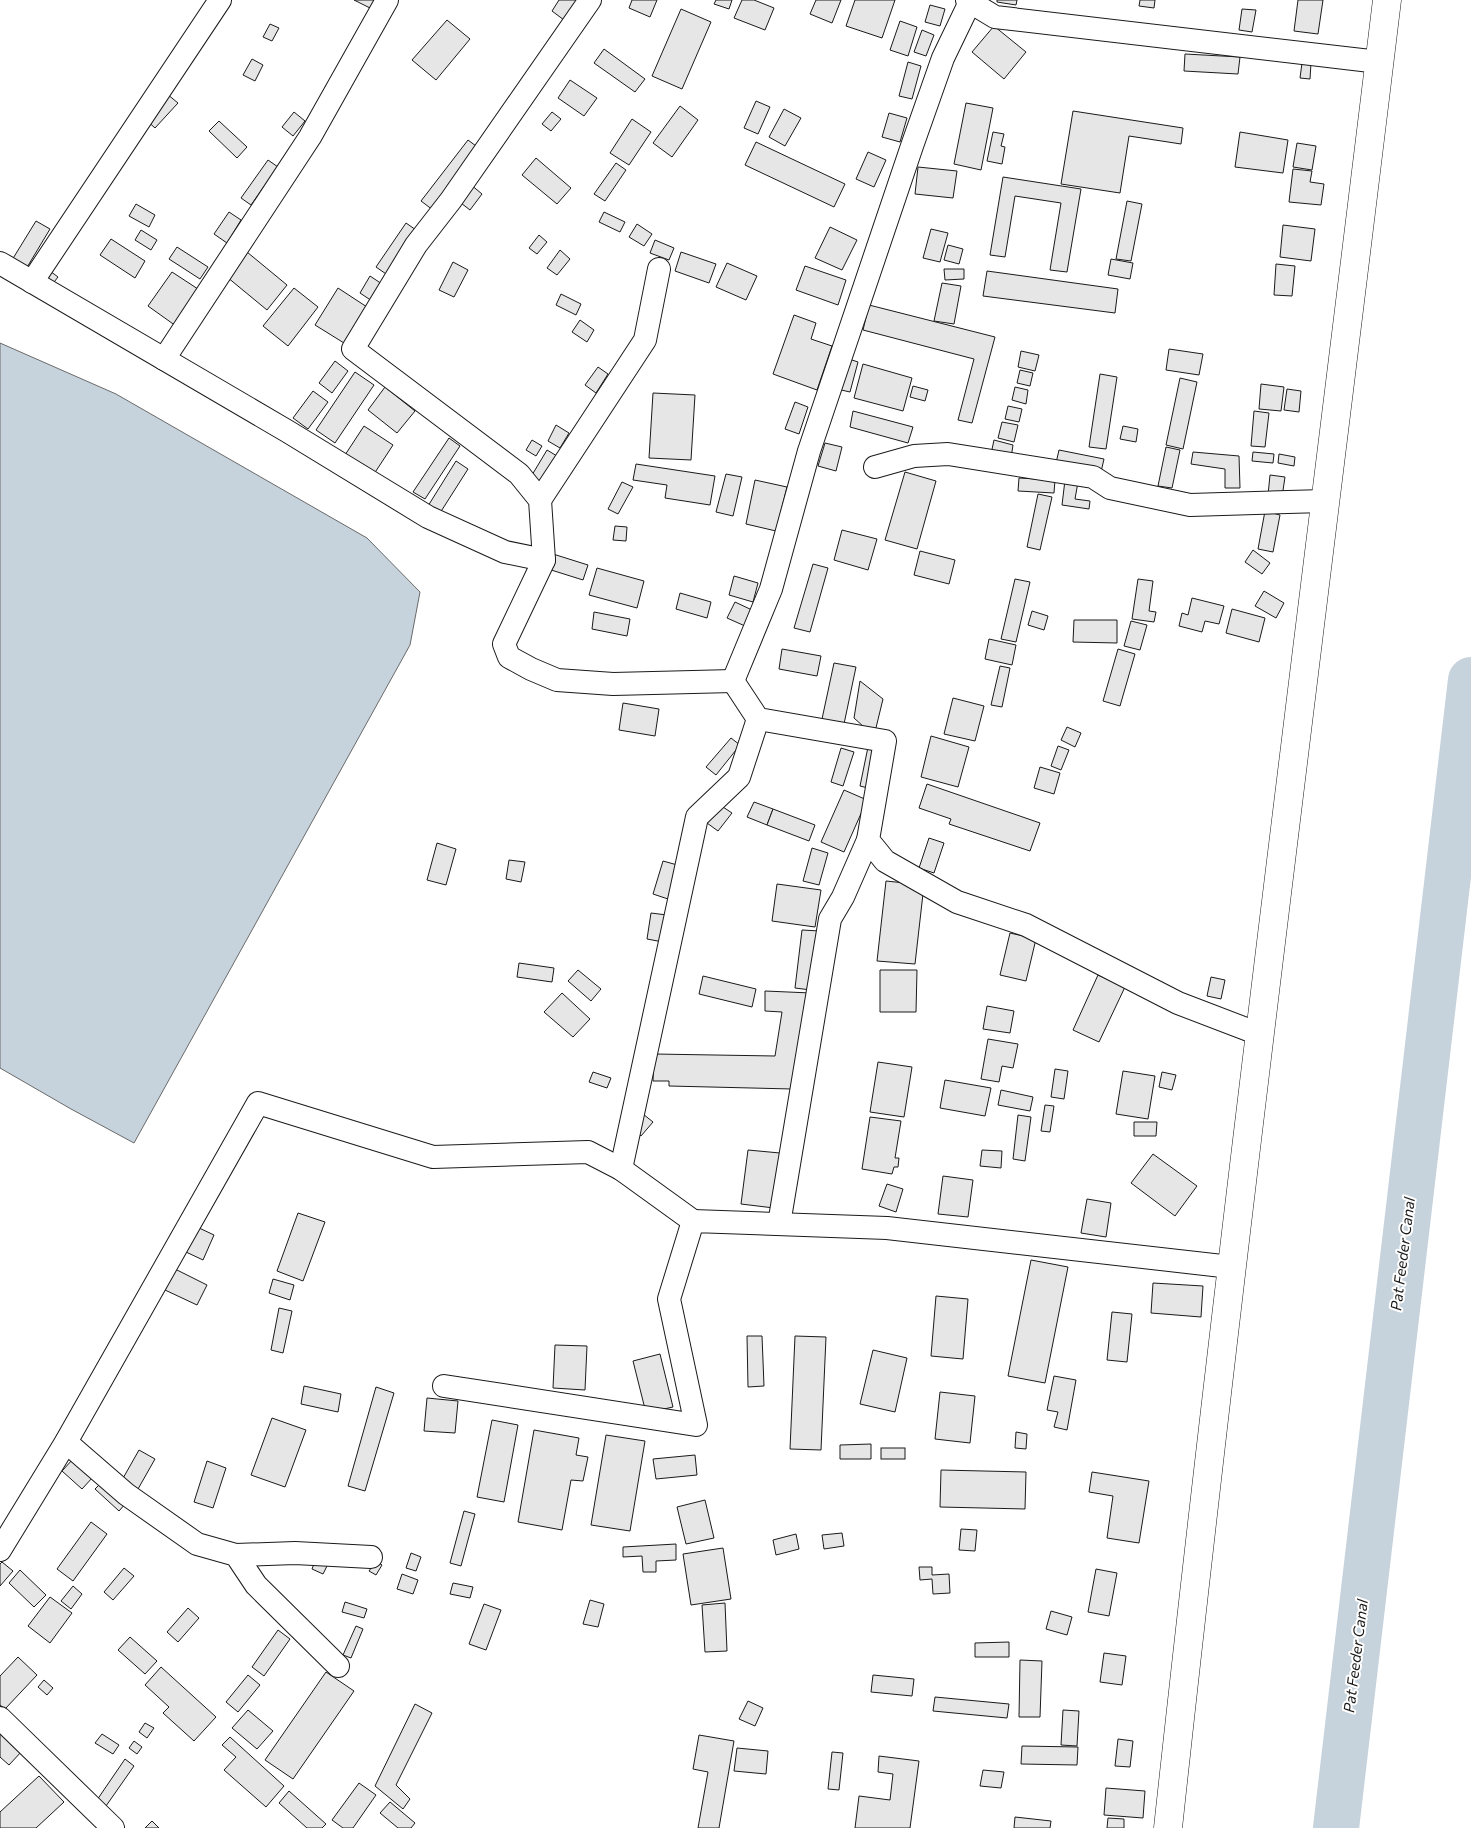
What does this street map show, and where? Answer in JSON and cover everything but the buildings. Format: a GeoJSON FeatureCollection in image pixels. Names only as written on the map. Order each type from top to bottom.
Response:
{"type":"FeatureCollection","features":[{"type":"Feature","properties":{"kind":"street"},"geometry":{"type":"LineString","coordinates":[[32,282],[220,0]]}},
{"type":"Feature","properties":{"kind":"street"},"geometry":{"type":"LineString","coordinates":[[164,359],[310,137],[387,0]]}},
{"type":"Feature","properties":{"kind":"street"},"geometry":{"type":"LineString","coordinates":[[590,0],[450,200],[416,245],[353,349],[519,474],[540,500],[544,560],[504,644],[509,657],[557,680],[583,683],[733,681]]}},
{"type":"Feature","properties":{"kind":"street"},"geometry":{"type":"LineString","coordinates":[[1168,1828],[1231,1267],[1386,0]]}},
{"type":"Feature","properties":{"kind":"street"},"geometry":{"type":"LineString","coordinates":[[733,681],[771,589],[809,451],[943,58],[968,1],[995,17],[1379,62]]}},
{"type":"Feature","properties":{"kind":"street"},"geometry":{"type":"LineString","coordinates":[[0,263],[287,431],[428,518],[505,552],[544,560]]}},
{"type":"Feature","properties":{"kind":"street"},"geometry":{"type":"LineString","coordinates":[[540,500],[645,340],[659,269]]}},
{"type":"Feature","properties":{"kind":"street"},"geometry":{"type":"LineString","coordinates":[[875,467],[914,456],[948,454],[1093,477],[1110,488],[1190,505],[1324,501]]}},
{"type":"Feature","properties":{"kind":"street"},"geometry":{"type":"LineString","coordinates":[[733,681],[758,718],[885,741],[868,840],[844,897],[830,919],[779,1224]]}},
{"type":"Feature","properties":{"kind":"street"},"geometry":{"type":"LineString","coordinates":[[621,1169],[697,817],[739,777],[758,718]]}},
{"type":"Feature","properties":{"kind":"street"},"geometry":{"type":"LineString","coordinates":[[868,840],[885,861],[957,902],[1026,925],[1178,1003],[1259,1034]]}},
{"type":"Feature","properties":{"kind":"street"},"geometry":{"type":"LineString","coordinates":[[0,1550],[66,1442],[258,1103],[433,1157],[588,1152],[621,1169],[693,1221],[887,1228],[1231,1267]]}},
{"type":"Feature","properties":{"kind":"street"},"geometry":{"type":"LineString","coordinates":[[444,1386],[696,1425],[669,1299],[693,1221]]}},
{"type":"Feature","properties":{"kind":"street"},"geometry":{"type":"LineString","coordinates":[[66,1442],[126,1494],[197,1544],[236,1555],[295,1553],[371,1557]]}},
{"type":"Feature","properties":{"kind":"street"},"geometry":{"type":"LineString","coordinates":[[236,1555],[256,1585],[338,1666]]}},
{"type":"Feature","properties":{"kind":"street"},"geometry":{"type":"LineString","coordinates":[[0,1718],[113,1828]]}},
{"type":"Feature","properties":{"kind":"shaded area"},"geometry":{"type":"Polygon","coordinates":[[[0,343],[116,394],[367,538],[420,592],[410,645],[134,1143],[0,1068],[0,343]]]}},
{"type":"Feature","properties":{"kind":"waterway","name":"Pat Feeder Canal"},"geometry":{"type":"LineString","coordinates":[[1336,1828],[1471,680]]}}]}
